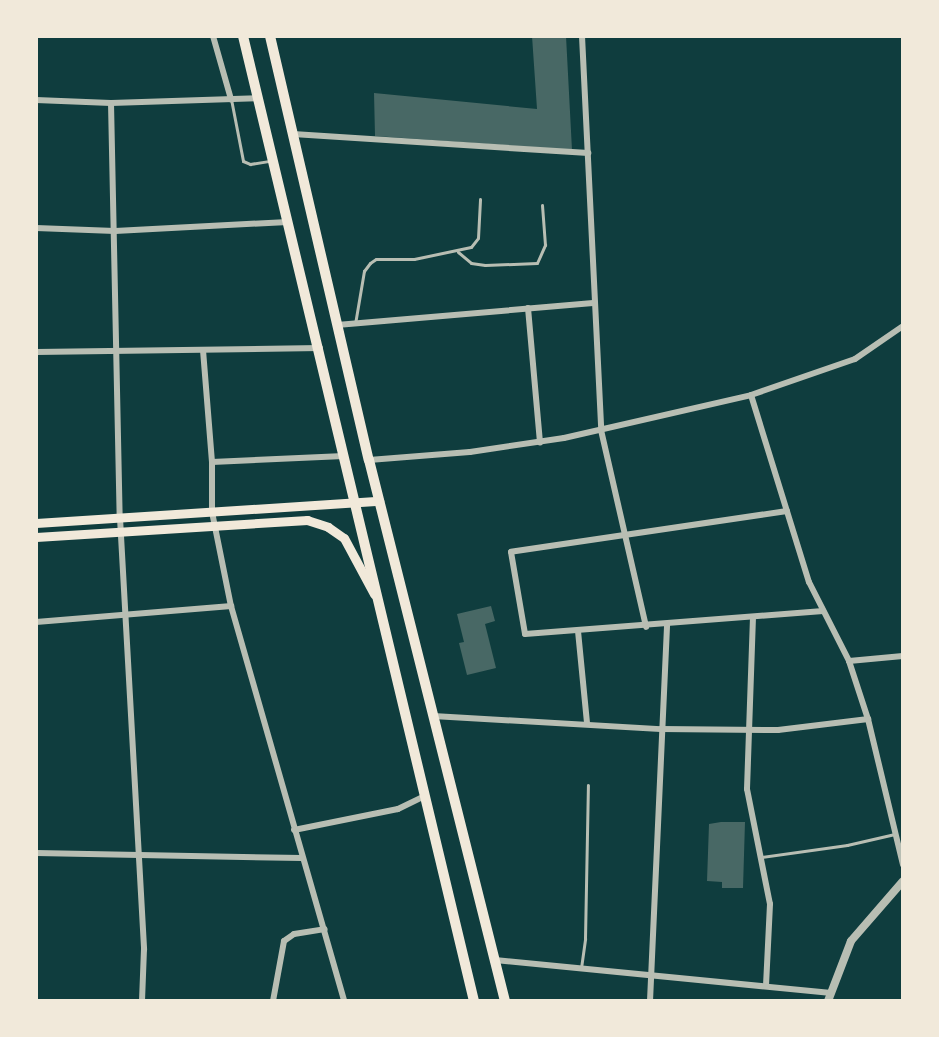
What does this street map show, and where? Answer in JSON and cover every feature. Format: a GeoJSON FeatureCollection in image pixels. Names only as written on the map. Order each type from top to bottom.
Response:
{"type":"FeatureCollection","features":[{"type":"Feature","properties":{"kind":"highway"},"geometry":{"type":"LineString","coordinates":[[243,36],[474,1001]]}},
{"type":"Feature","properties":{"kind":"highway"},"geometry":{"type":"LineString","coordinates":[[270,36],[369,460],[505,1001]]}},
{"type":"Feature","properties":{"kind":"main road"},"geometry":{"type":"LineString","coordinates":[[36,523],[379,501]]}},
{"type":"Feature","properties":{"kind":"main road"},"geometry":{"type":"LineString","coordinates":[[36,537],[307,520],[328,527],[344,538],[382,609]]}},
{"type":"Feature","properties":{"kind":"street"},"geometry":{"type":"LineString","coordinates":[[213,36],[231,99]]}},
{"type":"Feature","properties":{"kind":"street"},"geometry":{"type":"LineString","coordinates":[[582,36],[601,430],[646,627]]}},
{"type":"Feature","properties":{"kind":"street"},"geometry":{"type":"LineString","coordinates":[[36,100],[111,103],[258,98]]}},
{"type":"Feature","properties":{"kind":"street"},"geometry":{"type":"LineString","coordinates":[[111,103],[120,518],[144,949],[142,1001]]}},
{"type":"Feature","properties":{"kind":"street"},"geometry":{"type":"LineString","coordinates":[[293,134],[588,153]]}},
{"type":"Feature","properties":{"kind":"street"},"geometry":{"type":"LineString","coordinates":[[36,228],[115,231],[289,222]]}},
{"type":"Feature","properties":{"kind":"street"},"geometry":{"type":"LineString","coordinates":[[337,325],[593,303]]}},
{"type":"Feature","properties":{"kind":"street"},"geometry":{"type":"LineString","coordinates":[[528,308],[540,442]]}},
{"type":"Feature","properties":{"kind":"street"},"geometry":{"type":"LineString","coordinates":[[369,460],[540,442],[751,395],[855,359],[903,326]]}},
{"type":"Feature","properties":{"kind":"street"},"geometry":{"type":"LineString","coordinates":[[36,352],[320,348]]}},
{"type":"Feature","properties":{"kind":"street"},"geometry":{"type":"LineString","coordinates":[[203,350],[212,462],[212,512],[231,606],[344,1001]]}},
{"type":"Feature","properties":{"kind":"street"},"geometry":{"type":"LineString","coordinates":[[751,395],[809,582],[849,661],[868,719],[903,865]]}},
{"type":"Feature","properties":{"kind":"street"},"geometry":{"type":"LineString","coordinates":[[212,462],[345,456]]}},
{"type":"Feature","properties":{"kind":"street"},"geometry":{"type":"LineString","coordinates":[[787,511],[624,532],[511,552],[525,634],[823,611]]}},
{"type":"Feature","properties":{"kind":"street"},"geometry":{"type":"LineString","coordinates":[[36,622],[127,617],[231,606]]}},
{"type":"Feature","properties":{"kind":"street"},"geometry":{"type":"LineString","coordinates":[[753,617],[747,789],[770,904],[766,986]]}},
{"type":"Feature","properties":{"kind":"street"},"geometry":{"type":"LineString","coordinates":[[650,1001],[667,625]]}},
{"type":"Feature","properties":{"kind":"street"},"geometry":{"type":"LineString","coordinates":[[578,631],[587,723]]}},
{"type":"Feature","properties":{"kind":"street"},"geometry":{"type":"LineString","coordinates":[[849,661],[903,656]]}},
{"type":"Feature","properties":{"kind":"street"},"geometry":{"type":"LineString","coordinates":[[433,716],[661,729],[747,730],[778,730],[868,719]]}},
{"type":"Feature","properties":{"kind":"street"},"geometry":{"type":"LineString","coordinates":[[294,830],[398,809],[426,795]]}},
{"type":"Feature","properties":{"kind":"street"},"geometry":{"type":"LineString","coordinates":[[36,853],[302,858]]}},
{"type":"Feature","properties":{"kind":"street"},"geometry":{"type":"LineString","coordinates":[[495,960],[766,986],[830,997],[851,941],[903,881]]}},
{"type":"Feature","properties":{"kind":"street"},"geometry":{"type":"LineString","coordinates":[[273,1001],[284,941],[294,934],[325,929]]}},
{"type":"Feature","properties":{"kind":"lane"},"geometry":{"type":"LineString","coordinates":[[231,99],[243,161],[250,164],[274,160]]}},
{"type":"Feature","properties":{"kind":"lane"},"geometry":{"type":"LineString","coordinates":[[355,324],[364,271],[376,259],[414,259],[471,247],[478,238],[480,199]]}},
{"type":"Feature","properties":{"kind":"lane"},"geometry":{"type":"LineString","coordinates":[[457,252],[465,260],[478,264],[537,263],[545,245],[542,205]]}},
{"type":"Feature","properties":{"kind":"lane"},"geometry":{"type":"LineString","coordinates":[[581,968],[585,938],[588,785]]}},
{"type":"Feature","properties":{"kind":"lane"},"geometry":{"type":"LineString","coordinates":[[761,857],[847,845],[895,834]]}},
{"type":"Feature","properties":{"kind":"building"},"geometry":{"type":"Polygon","coordinates":[[[532,36],[566,36],[572,150],[375,136],[374,93],[537,109],[532,36]]]}},
{"type":"Feature","properties":{"kind":"building"},"geometry":{"type":"Polygon","coordinates":[[[491,606],[495,621],[485,624],[496,668],[467,675],[459,643],[464,642],[457,614],[491,606]]]}},
{"type":"Feature","properties":{"kind":"building"},"geometry":{"type":"Polygon","coordinates":[[[745,822],[743,888],[722,888],[722,882],[707,881],[709,824],[745,822]]]}}]}
